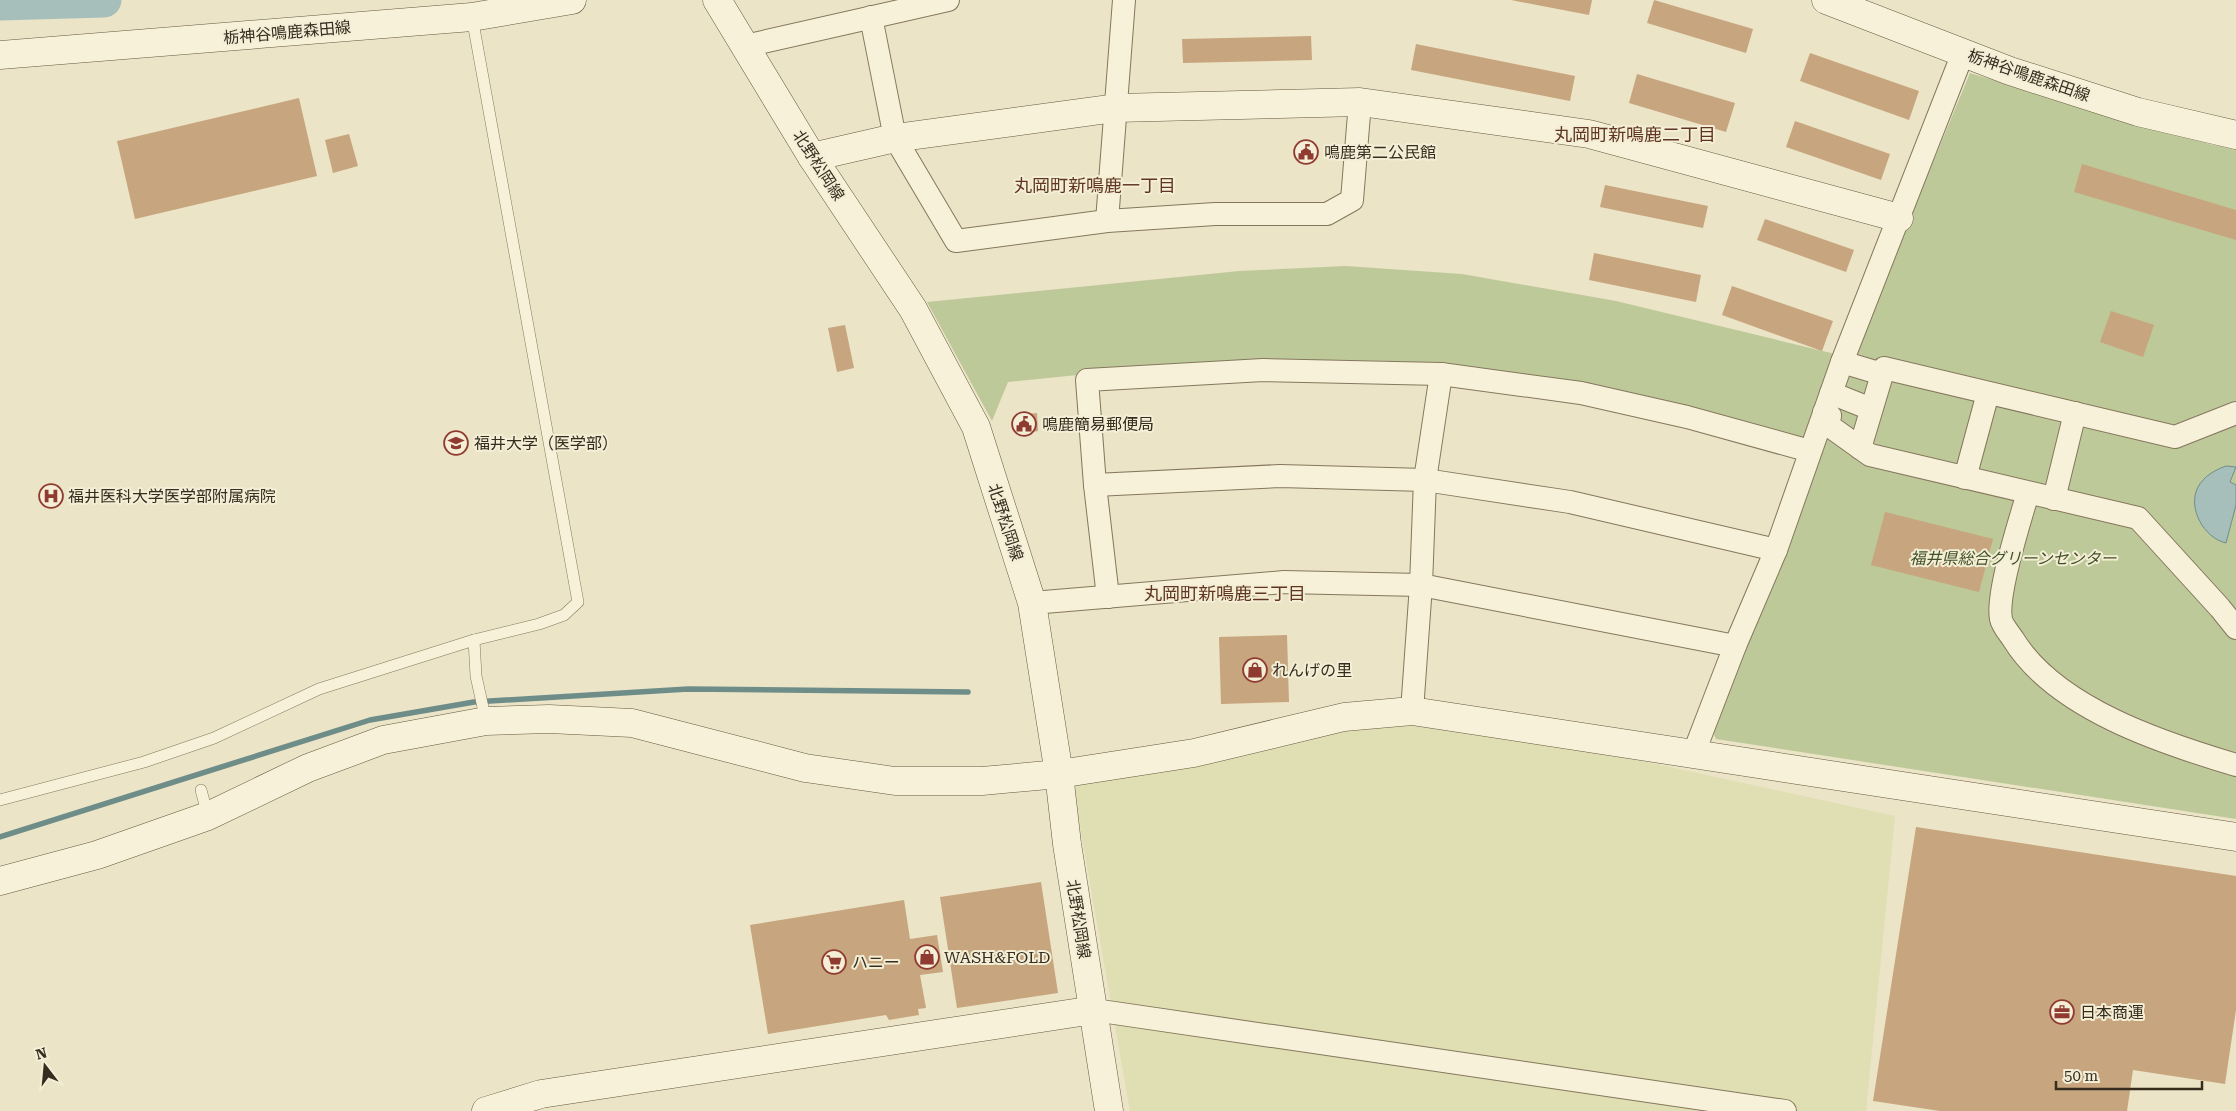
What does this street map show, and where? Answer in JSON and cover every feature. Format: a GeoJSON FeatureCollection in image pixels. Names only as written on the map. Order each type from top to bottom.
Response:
{"type":"FeatureCollection","features":[{"type":"Feature","properties":{"kind":"street","name":"栃神谷鳴鹿森田線"},"geometry":{"type":"LineString","coordinates":[[0,55],[472,17],[572,0]]}},
{"type":"Feature","properties":{"kind":"street","name":"北野松岡線"},"geometry":{"type":"LineString","coordinates":[[717,0],[812,157],[913,309],[976,427],[1032,603],[1058,774],[1066,844],[1109,1111]]}},
{"type":"Feature","properties":{"kind":"street"},"geometry":{"type":"LineString","coordinates":[[745,46],[948,0]]}},
{"type":"Feature","properties":{"kind":"street"},"geometry":{"type":"LineString","coordinates":[[1107,221],[1124,0]]}},
{"type":"Feature","properties":{"kind":"street","name":"栃神谷鳴鹿森田線"},"geometry":{"type":"LineString","coordinates":[[1826,0],[2010,72],[2138,112],[2236,135]]}},
{"type":"Feature","properties":{"kind":"street"},"geometry":{"type":"LineString","coordinates":[[870,18],[895,138],[956,241],[1107,221],[1215,214],[1327,214],[1352,200],[1360,102]]}},
{"type":"Feature","properties":{"kind":"street"},"geometry":{"type":"LineString","coordinates":[[1693,754],[1735,646],[1776,550],[1842,362],[1963,53]]}},
{"type":"Feature","properties":{"kind":"street"},"geometry":{"type":"LineString","coordinates":[[812,157],[895,138],[1116,108],[1360,102],[1589,134],[1899,218]]}},
{"type":"Feature","properties":{"kind":"street"},"geometry":{"type":"LineString","coordinates":[[1842,362],[1882,374]]}},
{"type":"Feature","properties":{"kind":"street"},"geometry":{"type":"LineString","coordinates":[[1860,448],[1884,368],[2175,437],[2236,413]]}},
{"type":"Feature","properties":{"kind":"street"},"geometry":{"type":"LineString","coordinates":[[1108,597],[1095,485],[1087,380],[1263,370],[1440,374],[1581,393],[1687,417],[1810,451]]}},
{"type":"Feature","properties":{"kind":"street"},"geometry":{"type":"LineString","coordinates":[[1412,711],[1421,585],[1425,480],[1440,374]]}},
{"type":"Feature","properties":{"kind":"street"},"geometry":{"type":"LineString","coordinates":[[1965,478],[1988,393]]}},
{"type":"Feature","properties":{"kind":"street"},"geometry":{"type":"LineString","coordinates":[[1828,402],[1871,409]]}},
{"type":"Feature","properties":{"kind":"street"},"geometry":{"type":"LineString","coordinates":[[1828,402],[1830,416],[1828,424],[1870,455],[2138,518],[2236,628]]}},
{"type":"Feature","properties":{"kind":"street"},"geometry":{"type":"LineString","coordinates":[[2054,499],[2075,413]]}},
{"type":"Feature","properties":{"kind":"street"},"geometry":{"type":"LineString","coordinates":[[1095,485],[1280,476],[1425,480],[1570,502],[1776,550]]}},
{"type":"Feature","properties":{"kind":"street"},"geometry":{"type":"LineString","coordinates":[[2028,493],[2003,587],[2001,620],[2019,648],[2054,684],[2113,720],[2193,752],[2236,765]]}},
{"type":"Feature","properties":{"kind":"street"},"geometry":{"type":"LineString","coordinates":[[1032,603],[1284,582],[1421,585],[1735,646]]}},
{"type":"Feature","properties":{"kind":"street"},"geometry":{"type":"LineString","coordinates":[[0,881],[97,855],[208,816],[308,768],[383,740],[486,721],[549,719],[632,723],[805,768],[895,781],[982,781],[1058,774],[1194,752],[1344,717],[1412,711],[2236,837]]}},
{"type":"Feature","properties":{"kind":"street"},"geometry":{"type":"LineString","coordinates":[[486,1111],[1094,1010],[1785,1111]]}},
{"type":"Feature","properties":{"kind":"lane"},"geometry":{"type":"LineString","coordinates":[[0,800],[144,762],[214,738],[319,689],[474,640],[539,624],[564,615],[578,602],[472,17]]}},
{"type":"Feature","properties":{"kind":"lane"},"geometry":{"type":"LineString","coordinates":[[474,640],[476,676],[486,721]]}},
{"type":"Feature","properties":{"kind":"lane"},"geometry":{"type":"LineString","coordinates":[[201,790],[208,816]]}},
{"type":"Feature","properties":{"kind":"shaded area"},"geometry":{"type":"Polygon","coordinates":[[[1412,711],[1895,816],[1866,1111],[1130,1111],[1072,781],[1412,711]]]}},
{"type":"Feature","properties":{"kind":"green space","name":"福井県総合グリーンセンター"},"geometry":{"type":"Polygon","coordinates":[[[1970,73],[2213,145],[2236,148],[2236,819],[1716,739],[1712,730],[1817,441],[1619,390],[1476,369],[1401,361],[1280,360],[1176,365],[1008,382],[992,421],[927,302],[1239,271],[1346,266],[1462,274],[1616,301],[1852,358],[1970,73]]]}},
{"type":"Feature","properties":{"kind":"water"},"geometry":{"type":"Polygon","coordinates":[[[2226,466],[2236,467],[2230,482],[2236,485],[2236,505],[2226,543],[2218,540],[2205,529],[2196,513],[2195,495],[2203,480],[2218,469],[2226,466]]]}},
{"type":"Feature","properties":{"kind":"building"},"geometry":{"type":"Polygon","coordinates":[[[1511,0],[1592,0],[1589,15],[1511,0]]]}},
{"type":"Feature","properties":{"kind":"building"},"geometry":{"type":"Polygon","coordinates":[[[1654,0],[1753,29],[1746,53],[1647,23],[1654,0]]]}},
{"type":"Feature","properties":{"kind":"building"},"geometry":{"type":"Polygon","coordinates":[[[1311,36],[1312,60],[1183,63],[1182,39],[1311,36]]]}},
{"type":"Feature","properties":{"kind":"building"},"geometry":{"type":"Polygon","coordinates":[[[1416,44],[1575,76],[1570,101],[1411,70],[1416,44]]]}},
{"type":"Feature","properties":{"kind":"building"},"geometry":{"type":"Polygon","coordinates":[[[1810,53],[1919,91],[1909,120],[1800,81],[1810,53]]]}},
{"type":"Feature","properties":{"kind":"building"},"geometry":{"type":"Polygon","coordinates":[[[1637,74],[1735,103],[1726,132],[1629,103],[1637,74]]]}},
{"type":"Feature","properties":{"kind":"building"},"geometry":{"type":"Polygon","coordinates":[[[299,98],[317,176],[135,219],[117,141],[299,98]]]}},
{"type":"Feature","properties":{"kind":"building"},"geometry":{"type":"Polygon","coordinates":[[[1795,121],[1890,154],[1881,180],[1786,147],[1795,121]]]}},
{"type":"Feature","properties":{"kind":"building"},"geometry":{"type":"Polygon","coordinates":[[[349,134],[358,166],[333,173],[325,140],[349,134]]]}},
{"type":"Feature","properties":{"kind":"building"},"geometry":{"type":"Polygon","coordinates":[[[2082,164],[2236,210],[2236,240],[2074,192],[2082,164]]]}},
{"type":"Feature","properties":{"kind":"building"},"geometry":{"type":"Polygon","coordinates":[[[1605,185],[1708,206],[1703,228],[1600,207],[1605,185]]]}},
{"type":"Feature","properties":{"kind":"building"},"geometry":{"type":"Polygon","coordinates":[[[1765,219],[1854,250],[1846,272],[1757,240],[1765,219]]]}},
{"type":"Feature","properties":{"kind":"building"},"geometry":{"type":"Polygon","coordinates":[[[1594,253],[1701,275],[1696,302],[1589,280],[1594,253]]]}},
{"type":"Feature","properties":{"kind":"building"},"geometry":{"type":"Polygon","coordinates":[[[1732,286],[1833,321],[1822,351],[1722,315],[1732,286]]]}},
{"type":"Feature","properties":{"kind":"building"},"geometry":{"type":"Polygon","coordinates":[[[2111,311],[2154,325],[2143,357],[2100,342],[2111,311]]]}},
{"type":"Feature","properties":{"kind":"building"},"geometry":{"type":"Polygon","coordinates":[[[845,325],[854,368],[837,372],[828,328],[845,325]]]}},
{"type":"Feature","properties":{"kind":"building"},"geometry":{"type":"Polygon","coordinates":[[[1037,413],[1038,431],[1020,434],[1014,417],[1037,413]]]}},
{"type":"Feature","properties":{"kind":"building"},"geometry":{"type":"Polygon","coordinates":[[[1885,512],[1993,539],[1979,592],[1871,565],[1885,512]]]}},
{"type":"Feature","properties":{"kind":"building"},"geometry":{"type":"Polygon","coordinates":[[[1287,635],[1289,702],[1221,704],[1219,637],[1287,635]]]}},
{"type":"Feature","properties":{"kind":"building"},"geometry":{"type":"Polygon","coordinates":[[[1916,827],[2236,876],[2236,1010],[2225,1084],[2133,1070],[2127,1111],[1940,1111],[1873,1101],[1916,827]]]}},
{"type":"Feature","properties":{"kind":"building"},"geometry":{"type":"Polygon","coordinates":[[[1041,882],[1058,993],[957,1008],[940,897],[1041,882]]]}},
{"type":"Feature","properties":{"kind":"building"},"geometry":{"type":"Polygon","coordinates":[[[904,900],[910,939],[937,935],[943,972],[920,975],[926,1008],[918,1009],[919,1015],[889,1020],[886,1015],[768,1034],[750,925],[904,900]]]}},
{"type":"Feature","properties":{"kind":"waterway"},"geometry":{"type":"LineString","coordinates":[[0,3],[104,0]]}},
{"type":"Feature","properties":{"kind":"waterway"},"geometry":{"type":"LineString","coordinates":[[0,837],[370,720],[474,702],[688,689],[968,692]]}},
{"type":"Feature","properties":{"kind":"place","name":"鳴鹿第二公民館"},"geometry":{"type":"Point","coordinates":[1306,152]}},
{"type":"Feature","properties":{"kind":"place","name":"鳴鹿簡易郵便局"},"geometry":{"type":"Point","coordinates":[1024,424]}},
{"type":"Feature","properties":{"kind":"place","name":"福井大学（医学部）"},"geometry":{"type":"Point","coordinates":[456,443]}},
{"type":"Feature","properties":{"kind":"place","name":"福井医科大学医学部附属病院"},"geometry":{"type":"Point","coordinates":[51,496]}},
{"type":"Feature","properties":{"kind":"place","name":"れんげの里"},"geometry":{"type":"Point","coordinates":[1255,670]}},
{"type":"Feature","properties":{"kind":"place","name":"WASH&FOLD"},"geometry":{"type":"Point","coordinates":[927,957]}},
{"type":"Feature","properties":{"kind":"place","name":"ハニー"},"geometry":{"type":"Point","coordinates":[834,962]}},
{"type":"Feature","properties":{"kind":"place","name":"日本商運"},"geometry":{"type":"Point","coordinates":[2062,1012]}},
{"type":"Feature","properties":{"kind":"district","name":"丸岡町新鳴鹿二丁目"},"geometry":{"type":"Point","coordinates":[1635,135]}},
{"type":"Feature","properties":{"kind":"district","name":"丸岡町新鳴鹿一丁目"},"geometry":{"type":"Point","coordinates":[1095,186]}},
{"type":"Feature","properties":{"kind":"district","name":"丸岡町新鳴鹿三丁目"},"geometry":{"type":"Point","coordinates":[1225,594]}}]}
